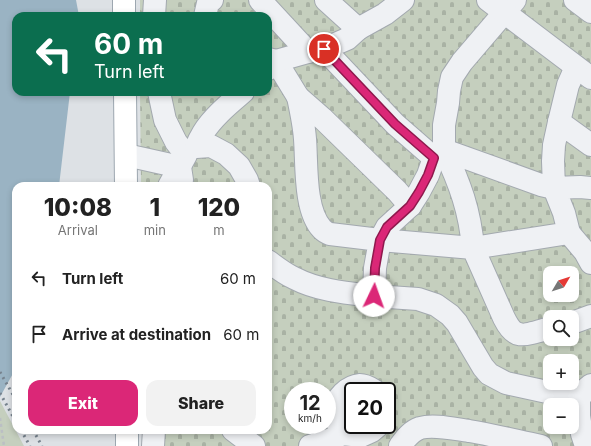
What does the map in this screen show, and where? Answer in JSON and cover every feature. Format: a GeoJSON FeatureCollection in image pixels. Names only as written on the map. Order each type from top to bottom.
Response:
{"type":"FeatureCollection","features":[{"type":"Feature","properties":{"kind":"main road"},"geometry":{"type":"LineString","coordinates":[[124,0],[124,12]]}},
{"type":"Feature","properties":{"kind":"main road"},"geometry":{"type":"LineString","coordinates":[[125,96],[126,182]]}},
{"type":"Feature","properties":{"kind":"main road"},"geometry":{"type":"LineString","coordinates":[[126,434],[127,446]]}},
{"type":"Feature","properties":{"kind":"lane"},"geometry":{"type":"LineString","coordinates":[[154,12],[155,0]]}},
{"type":"Feature","properties":{"kind":"lane"},"geometry":{"type":"LineString","coordinates":[[206,12],[208,3],[212,0]]}},
{"type":"Feature","properties":{"kind":"lane"},"geometry":{"type":"LineString","coordinates":[[260,0],[395,124],[439,154],[455,173],[465,200],[471,228],[473,248],[508,326],[519,335],[543,330]]}},
{"type":"Feature","properties":{"kind":"lane"},"geometry":{"type":"LineString","coordinates":[[326,0],[358,29]]}},
{"type":"Feature","properties":{"kind":"lane"},"geometry":{"type":"LineString","coordinates":[[272,63],[347,39],[358,29],[385,14],[403,0]]}},
{"type":"Feature","properties":{"kind":"lane"},"geometry":{"type":"LineString","coordinates":[[575,0],[591,12]]}},
{"type":"Feature","properties":{"kind":"lane"},"geometry":{"type":"LineString","coordinates":[[374,296],[375,268],[380,240],[387,227],[410,206],[439,154],[452,77],[502,4],[583,73],[568,85],[554,145],[554,188],[564,213],[569,233],[585,252],[591,263]]}},
{"type":"Feature","properties":{"kind":"lane"},"geometry":{"type":"LineString","coordinates":[[272,64],[298,97],[322,118],[397,191],[410,206]]}},
{"type":"Feature","properties":{"kind":"lane"},"geometry":{"type":"LineString","coordinates":[[160,96],[165,120],[187,164]]}},
{"type":"Feature","properties":{"kind":"lane"},"geometry":{"type":"LineString","coordinates":[[172,182],[187,164],[204,132],[213,120],[238,96]]}},
{"type":"Feature","properties":{"kind":"lane"},"geometry":{"type":"LineString","coordinates":[[298,97],[303,119],[309,195],[314,215],[324,231],[330,234],[473,248],[569,233],[591,236]]}},
{"type":"Feature","properties":{"kind":"lane"},"geometry":{"type":"LineString","coordinates":[[559,122],[591,145]]}},
{"type":"Feature","properties":{"kind":"lane"},"geometry":{"type":"LineString","coordinates":[[126,155],[187,164],[211,146],[226,154],[239,166],[248,182]]}},
{"type":"Feature","properties":{"kind":"lane"},"geometry":{"type":"LineString","coordinates":[[439,154],[554,188],[591,188]]}},
{"type":"Feature","properties":{"kind":"lane"},"geometry":{"type":"LineString","coordinates":[[272,264],[294,278],[316,287],[344,293],[418,299],[436,305],[450,315],[457,323],[483,368],[489,374],[506,383],[585,392],[579,416],[586,446]]}},
{"type":"Feature","properties":{"kind":"lane"},"geometry":{"type":"LineString","coordinates":[[579,320],[591,316]]}},
{"type":"Feature","properties":{"kind":"lane"},"geometry":{"type":"LineString","coordinates":[[342,434],[334,408],[340,396],[344,393]]}},
{"type":"Feature","properties":{"kind":"lane"},"geometry":{"type":"LineString","coordinates":[[400,446],[412,432],[419,428],[430,426],[461,430],[541,446]]}},
{"type":"Feature","properties":{"kind":"lane"},"geometry":{"type":"LineString","coordinates":[[238,434],[254,446]]}},
{"type":"Feature","properties":{"kind":"lane"},"geometry":{"type":"LineString","coordinates":[[310,446],[335,438],[342,434],[362,436],[366,434]]}},
{"type":"Feature","properties":{"kind":"path"},"geometry":{"type":"LineString","coordinates":[[0,418],[4,446]]}},
{"type":"Feature","properties":{"kind":"green space"},"geometry":{"type":"Polygon","coordinates":[[[140,0],[591,0],[591,446],[142,446],[142,434],[272,434],[272,182],[141,182],[140,96],[272,96],[272,12],[140,12],[140,0]]]}},
{"type":"Feature","properties":{"kind":"green space"},"geometry":{"type":"Polygon","coordinates":[[[0,401],[12,424],[12,434],[18,434],[24,446],[0,446],[0,401]]]}},
{"type":"Feature","properties":{"kind":"water"},"geometry":{"type":"Polygon","coordinates":[[[0,0],[76,0],[78,12],[12,12],[12,96],[70,96],[59,182],[12,182],[12,375],[0,397],[0,0]]]}},
{"type":"Feature","properties":{"kind":"railway"},"geometry":{"type":"LineString","coordinates":[[0,372],[12,393]]}},
{"type":"Feature","properties":{"kind":"railway"},"geometry":{"type":"LineString","coordinates":[[0,393],[12,415]]}},
{"type":"Feature","properties":{"kind":"railway"},"geometry":{"type":"LineString","coordinates":[[23,434],[30,446]]}},
{"type":"Feature","properties":{"kind":"railway"},"geometry":{"type":"LineString","coordinates":[[35,434],[42,446]]}},
{"type":"Feature","properties":{"kind":"route"},"geometry":{"type":"LineString","coordinates":[[324,49],[395,124],[434,158],[428,175],[410,206],[387,227],[380,240],[375,268],[374,296]]}}]}
